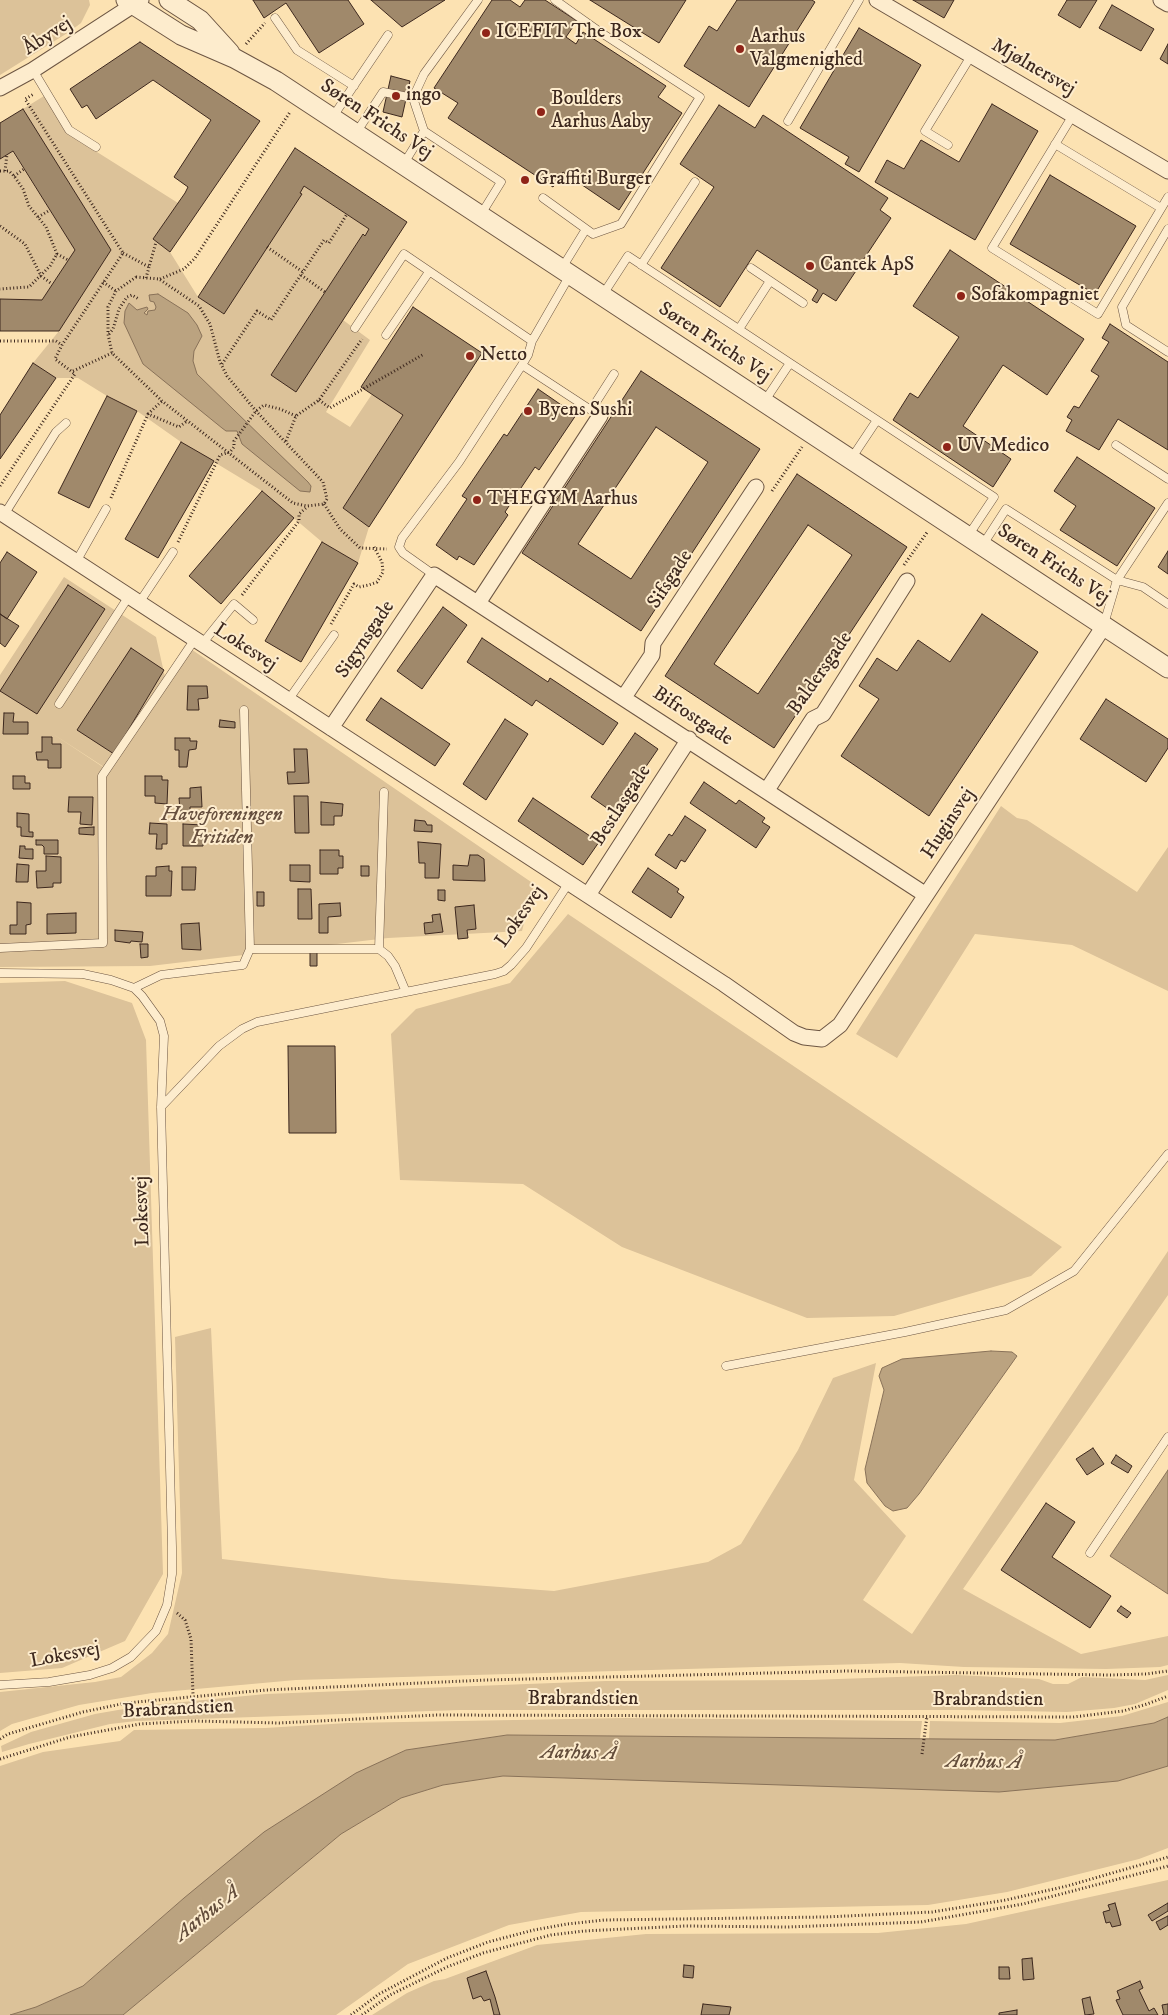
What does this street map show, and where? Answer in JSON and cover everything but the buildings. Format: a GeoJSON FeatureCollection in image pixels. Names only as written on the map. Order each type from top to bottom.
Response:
{"type":"FeatureCollection","features":[{"type":"Feature","properties":{"kind":"street","name":"Søren Frichs Vej"},"geometry":{"type":"LineString","coordinates":[[169,0],[200,20],[234,58]]}},
{"type":"Feature","properties":{"kind":"street","name":"Mjølnersvej"},"geometry":{"type":"LineString","coordinates":[[877,0],[1168,171]]}},
{"type":"Feature","properties":{"kind":"street"},"geometry":{"type":"LineString","coordinates":[[1162,0],[1168,4]]}},
{"type":"Feature","properties":{"kind":"street","name":"Søren Frichs Vej"},"geometry":{"type":"LineString","coordinates":[[134,2],[181,35],[234,58],[276,81],[1168,668]]}},
{"type":"Feature","properties":{"kind":"street","name":"Åbyvej"},"geometry":{"type":"LineString","coordinates":[[0,88],[33,70],[134,2]]}},
{"type":"Feature","properties":{"kind":"street"},"geometry":{"type":"LineString","coordinates":[[478,603],[595,413]]}},
{"type":"Feature","properties":{"kind":"street","name":"Sifsgade"},"geometry":{"type":"LineString","coordinates":[[624,697],[652,655],[653,644],[756,487]]}},
{"type":"Feature","properties":{"kind":"street","name":"Lokesvej"},"geometry":{"type":"LineString","coordinates":[[2,513],[724,984],[794,1033],[804,1037],[822,1039]]}},
{"type":"Feature","properties":{"kind":"street","name":"Bifrostgade"},"geometry":{"type":"LineString","coordinates":[[434,575],[689,739],[926,895]]}},
{"type":"Feature","properties":{"kind":"street","name":"Sigynsgade"},"geometry":{"type":"LineString","coordinates":[[332,728],[434,575]]}},
{"type":"Feature","properties":{"kind":"street","name":"Baldersgade"},"geometry":{"type":"LineString","coordinates":[[767,790],[814,719],[823,714],[907,581]]}},
{"type":"Feature","properties":{"kind":"street","name":"Huginsvej"},"geometry":{"type":"LineString","coordinates":[[822,1039],[840,1025],[1104,626]]}},
{"type":"Feature","properties":{"kind":"street","name":"Bestlasgade"},"geometry":{"type":"LineString","coordinates":[[588,896],[689,739]]}},
{"type":"Feature","properties":{"kind":"lane"},"geometry":{"type":"LineString","coordinates":[[478,0],[424,74],[413,98],[424,131],[501,182],[480,216]]}},
{"type":"Feature","properties":{"kind":"lane"},"geometry":{"type":"LineString","coordinates":[[543,198],[592,234],[621,224],[700,97],[600,32],[555,0]]}},
{"type":"Feature","properties":{"kind":"lane"},"geometry":{"type":"LineString","coordinates":[[788,121],[859,0]]}},
{"type":"Feature","properties":{"kind":"lane"},"geometry":{"type":"LineString","coordinates":[[275,18],[297,50],[354,86]]}},
{"type":"Feature","properties":{"kind":"lane"},"geometry":{"type":"LineString","coordinates":[[332,118],[388,35]]}},
{"type":"Feature","properties":{"kind":"lane"},"geometry":{"type":"LineString","coordinates":[[948,145],[925,131],[971,56]]}},
{"type":"Feature","properties":{"kind":"lane"},"geometry":{"type":"LineString","coordinates":[[33,70],[69,130],[96,147]]}},
{"type":"Feature","properties":{"kind":"lane"},"geometry":{"type":"LineString","coordinates":[[356,133],[383,92],[413,98]]}},
{"type":"Feature","properties":{"kind":"lane"},"geometry":{"type":"LineString","coordinates":[[1073,115],[992,248],[1098,314],[1168,197]]}},
{"type":"Feature","properties":{"kind":"lane"},"geometry":{"type":"LineString","coordinates":[[403,165],[424,131]]}},
{"type":"Feature","properties":{"kind":"lane"},"geometry":{"type":"LineString","coordinates":[[1055,144],[1161,208]]}},
{"type":"Feature","properties":{"kind":"lane"},"geometry":{"type":"LineString","coordinates":[[641,265],[695,182]]}},
{"type":"Feature","properties":{"kind":"lane"},"geometry":{"type":"LineString","coordinates":[[1168,228],[1122,307],[1126,325],[1168,352]]}},
{"type":"Feature","properties":{"kind":"lane"},"geometry":{"type":"LineString","coordinates":[[434,575],[399,548],[402,538],[459,462],[528,355],[532,341],[586,229]]}},
{"type":"Feature","properties":{"kind":"lane"},"geometry":{"type":"LineString","coordinates":[[356,328],[404,254],[532,341]]}},
{"type":"Feature","properties":{"kind":"lane"},"geometry":{"type":"LineString","coordinates":[[602,296],[628,256],[994,497],[975,541]]}},
{"type":"Feature","properties":{"kind":"lane"},"geometry":{"type":"LineString","coordinates":[[751,268],[804,303]]}},
{"type":"Feature","properties":{"kind":"lane"},"geometry":{"type":"LineString","coordinates":[[386,334],[429,272]]}},
{"type":"Feature","properties":{"kind":"lane"},"geometry":{"type":"LineString","coordinates":[[739,329],[770,281]]}},
{"type":"Feature","properties":{"kind":"lane"},"geometry":{"type":"LineString","coordinates":[[764,402],[790,363]]}},
{"type":"Feature","properties":{"kind":"lane"},"geometry":{"type":"LineString","coordinates":[[522,365],[595,413],[614,374]]}},
{"type":"Feature","properties":{"kind":"lane"},"geometry":{"type":"LineString","coordinates":[[851,459],[877,420]]}},
{"type":"Feature","properties":{"kind":"lane"},"geometry":{"type":"LineString","coordinates":[[2,513],[56,432],[66,423]]}},
{"type":"Feature","properties":{"kind":"lane"},"geometry":{"type":"LineString","coordinates":[[1116,445],[1168,479]]}},
{"type":"Feature","properties":{"kind":"lane"},"geometry":{"type":"LineString","coordinates":[[1104,626],[1117,580],[1168,503]]}},
{"type":"Feature","properties":{"kind":"lane"},"geometry":{"type":"LineString","coordinates":[[76,562],[106,509]]}},
{"type":"Feature","properties":{"kind":"lane"},"geometry":{"type":"LineString","coordinates":[[975,541],[1006,509],[1117,580],[1143,587],[1168,604]]}},
{"type":"Feature","properties":{"kind":"lane"},"geometry":{"type":"LineString","coordinates":[[59,704],[134,599],[173,552]]}},
{"type":"Feature","properties":{"kind":"lane"},"geometry":{"type":"LineString","coordinates":[[0,948],[102,943],[102,776],[198,641],[234,604],[253,620]]}},
{"type":"Feature","properties":{"kind":"lane"},"geometry":{"type":"LineString","coordinates":[[288,699],[334,635]]}},
{"type":"Feature","properties":{"kind":"lane"},"geometry":{"type":"LineString","coordinates":[[134,988],[160,975],[243,965],[250,949],[244,710]]}},
{"type":"Feature","properties":{"kind":"lane"},"geometry":{"type":"LineString","coordinates":[[380,949],[384,792]]}},
{"type":"Feature","properties":{"kind":"lane","name":"Lokesvej"},"geometry":{"type":"LineString","coordinates":[[0,1685],[49,1682],[90,1676],[112,1668],[144,1646],[156,1631],[167,1605],[172,1574],[172,1547],[161,1107],[219,1046],[242,1029],[258,1022],[504,971],[522,952],[568,884]]}},
{"type":"Feature","properties":{"kind":"lane"},"geometry":{"type":"LineString","coordinates":[[250,949],[380,949],[395,966],[406,992]]}},
{"type":"Feature","properties":{"kind":"lane"},"geometry":{"type":"LineString","coordinates":[[0,973],[82,974],[111,980],[134,988],[160,1021],[164,1036],[161,1107]]}},
{"type":"Feature","properties":{"kind":"lane"},"geometry":{"type":"LineString","coordinates":[[726,1366],[906,1332],[1006,1310],[1074,1270],[1168,1154]]}},
{"type":"Feature","properties":{"kind":"lane"},"geometry":{"type":"LineString","coordinates":[[1090,1553],[1168,1436]]}},
{"type":"Feature","properties":{"kind":"path"},"geometry":{"type":"LineString","coordinates":[[234,58],[262,24],[275,18]]}},
{"type":"Feature","properties":{"kind":"path"},"geometry":{"type":"LineString","coordinates":[[44,88],[25,99],[124,253],[149,267]]}},
{"type":"Feature","properties":{"kind":"path"},"geometry":{"type":"LineString","coordinates":[[300,97],[195,258],[184,269],[159,279],[136,277],[116,291],[108,307],[108,334],[112,353],[162,401],[187,421],[230,452],[293,503],[307,506],[324,504]]}},
{"type":"Feature","properties":{"kind":"path"},"geometry":{"type":"LineString","coordinates":[[5,171],[8,154]]}},
{"type":"Feature","properties":{"kind":"path"},"geometry":{"type":"LineString","coordinates":[[14,176],[24,169]]}},
{"type":"Feature","properties":{"kind":"path"},"geometry":{"type":"LineString","coordinates":[[0,171],[9,171],[14,176],[23,189],[29,206],[46,227],[58,254],[68,260]]}},
{"type":"Feature","properties":{"kind":"path"},"geometry":{"type":"LineString","coordinates":[[38,217],[50,210]]}},
{"type":"Feature","properties":{"kind":"path"},"geometry":{"type":"LineString","coordinates":[[221,365],[257,310],[271,320],[324,240],[328,243],[347,214]]}},
{"type":"Feature","properties":{"kind":"path"},"geometry":{"type":"LineString","coordinates":[[0,226],[25,244],[41,276],[52,284]]}},
{"type":"Feature","properties":{"kind":"path"},"geometry":{"type":"LineString","coordinates":[[146,278],[156,242]]}},
{"type":"Feature","properties":{"kind":"path"},"geometry":{"type":"LineString","coordinates":[[267,247],[303,272]]}},
{"type":"Feature","properties":{"kind":"path"},"geometry":{"type":"LineString","coordinates":[[0,486],[75,374],[55,359],[103,282],[124,253]]}},
{"type":"Feature","properties":{"kind":"path"},"geometry":{"type":"LineString","coordinates":[[0,289],[29,287],[50,266],[58,254]]}},
{"type":"Feature","properties":{"kind":"path"},"geometry":{"type":"LineString","coordinates":[[300,276],[325,292]]}},
{"type":"Feature","properties":{"kind":"path"},"geometry":{"type":"LineString","coordinates":[[159,279],[199,306],[210,324],[221,365],[227,376],[256,411],[323,482],[327,499],[324,504]]}},
{"type":"Feature","properties":{"kind":"path"},"geometry":{"type":"LineString","coordinates":[[103,282],[116,291]]}},
{"type":"Feature","properties":{"kind":"path"},"geometry":{"type":"LineString","coordinates":[[108,334],[113,329],[119,309],[127,297],[132,295],[139,299]]}},
{"type":"Feature","properties":{"kind":"path"},"geometry":{"type":"LineString","coordinates":[[286,441],[296,416],[319,400],[372,326],[386,334]]}},
{"type":"Feature","properties":{"kind":"path"},"geometry":{"type":"LineString","coordinates":[[0,341],[56,342],[62,345]]}},
{"type":"Feature","properties":{"kind":"path"},"geometry":{"type":"LineString","coordinates":[[73,371],[112,353]]}},
{"type":"Feature","properties":{"kind":"path"},"geometry":{"type":"LineString","coordinates":[[319,400],[330,408],[424,354]]}},
{"type":"Feature","properties":{"kind":"path"},"geometry":{"type":"LineString","coordinates":[[106,509],[148,414],[162,401]]}},
{"type":"Feature","properties":{"kind":"path"},"geometry":{"type":"LineString","coordinates":[[173,552],[220,455],[230,452],[234,447],[234,441],[256,411],[264,405],[296,416]]}},
{"type":"Feature","properties":{"kind":"path"},"geometry":{"type":"LineString","coordinates":[[148,414],[179,426],[187,421]]}},
{"type":"Feature","properties":{"kind":"path"},"geometry":{"type":"LineString","coordinates":[[756,487],[769,496],[811,433]]}},
{"type":"Feature","properties":{"kind":"path"},"geometry":{"type":"LineString","coordinates":[[324,504],[340,528],[360,548],[399,548]]}},
{"type":"Feature","properties":{"kind":"path"},"geometry":{"type":"LineString","coordinates":[[234,604],[300,521],[299,514],[307,506]]}},
{"type":"Feature","properties":{"kind":"path"},"geometry":{"type":"LineString","coordinates":[[907,581],[898,574],[938,517]]}},
{"type":"Feature","properties":{"kind":"path"},"geometry":{"type":"LineString","coordinates":[[334,635],[330,623],[354,584],[359,587],[377,582],[383,572],[382,562],[374,547]]}},
{"type":"Feature","properties":{"kind":"path"},"geometry":{"type":"LineString","coordinates":[[167,1605],[185,1620],[191,1639],[194,1695]]}},
{"type":"Feature","properties":{"kind":"path"},"geometry":{"type":"LineString","coordinates":[[0,1739],[8,1734],[83,1712],[126,1703],[194,1695],[266,1690],[487,1680],[849,1671],[1110,1675],[1168,1671]]}},
{"type":"Feature","properties":{"kind":"path","name":"Brabrandstien"},"geometry":{"type":"LineString","coordinates":[[0,1759],[70,1737],[140,1724],[194,1721],[279,1723],[437,1715],[1072,1717],[1123,1711],[1168,1696]]}},
{"type":"Feature","properties":{"kind":"path"},"geometry":{"type":"LineString","coordinates":[[922,1754],[927,1716]]}},
{"type":"Feature","properties":{"kind":"path"},"geometry":{"type":"LineString","coordinates":[[351,2015],[379,1994],[447,1958],[488,1942],[534,1930],[604,1920],[825,1917],[932,1912],[1006,1900],[1067,1886],[1168,1857]]}},
{"type":"Feature","properties":{"kind":"path"},"geometry":{"type":"LineString","coordinates":[[362,2015],[390,1995],[447,1967],[483,1953],[550,1935],[584,1931],[685,1926],[787,1928],[921,1922],[1023,1904],[1168,1866]]}},
{"type":"Feature","properties":{"kind":"green space"},"geometry":{"type":"Polygon","coordinates":[[[0,0],[89,0],[90,5],[81,23],[0,75],[0,0]]]}},
{"type":"Feature","properties":{"kind":"green space"},"geometry":{"type":"Polygon","coordinates":[[[44,96],[70,135],[178,203],[153,239],[170,252],[198,297],[223,314],[304,186],[369,229],[365,236],[362,235],[271,375],[296,391],[343,320],[370,340],[326,412],[350,427],[372,394],[403,415],[343,508],[369,527],[358,563],[322,542],[262,491],[181,442],[137,411],[107,396],[78,378],[56,378],[33,363],[59,331],[111,250],[23,109],[44,96]]]}},
{"type":"Feature","properties":{"kind":"green space"},"geometry":{"type":"Polygon","coordinates":[[[12,151],[75,250],[42,300],[0,299],[0,159],[12,151]]]}},
{"type":"Feature","properties":{"kind":"green space","name":"Haveforeningen Fritiden"},"geometry":{"type":"Polygon","coordinates":[[[64,577],[156,637],[165,677],[185,645],[534,884],[522,931],[388,938],[150,966],[0,967],[0,675],[64,577]],[[159,686],[104,767],[50,732],[106,769],[159,686]]]}},
{"type":"Feature","properties":{"kind":"green space"},"geometry":{"type":"Polygon","coordinates":[[[1001,806],[1017,818],[1027,820],[1137,892],[1168,847],[1168,991],[1072,945],[975,934],[897,1058],[856,1034],[1001,806]]]}},
{"type":"Feature","properties":{"kind":"green space"},"geometry":{"type":"Polygon","coordinates":[[[568,914],[1062,1247],[1031,1276],[894,1316],[807,1318],[622,1247],[523,1184],[400,1180],[391,1034],[416,1009],[510,983],[568,914]]]}},
{"type":"Feature","properties":{"kind":"green space"},"geometry":{"type":"Polygon","coordinates":[[[65,981],[132,1003],[146,1040],[163,1574],[125,1641],[62,1668],[0,1673],[0,983],[65,981]]]}},
{"type":"Feature","properties":{"kind":"green space"},"geometry":{"type":"Polygon","coordinates":[[[1168,1251],[1168,1295],[963,1589],[1081,1654],[1168,1636],[1168,1665],[1106,1669],[964,1667],[900,1663],[296,1680],[152,1693],[79,1705],[12,1724],[0,1731],[0,1692],[95,1682],[121,1677],[152,1653],[168,1634],[182,1573],[175,1337],[211,1328],[222,1559],[392,1579],[554,1591],[708,1562],[741,1544],[798,1450],[833,1378],[876,1363],[854,1480],[906,1536],[863,1600],[912,1634],[1168,1251]]]}},
{"type":"Feature","properties":{"kind":"green space"},"geometry":{"type":"Polygon","coordinates":[[[956,1675],[1039,1679],[1053,1684],[1068,1684],[1082,1677],[1145,1680],[1168,1675],[1168,1690],[1135,1704],[1114,1708],[1067,1712],[962,1710],[460,1710],[136,1721],[110,1724],[2,1752],[1,1746],[31,1732],[95,1714],[141,1706],[266,1694],[606,1681],[809,1680],[956,1675]]]}},
{"type":"Feature","properties":{"kind":"green space"},"geometry":{"type":"Polygon","coordinates":[[[1168,1702],[1168,1717],[1154,1723],[1055,1740],[929,1739],[930,1721],[1060,1723],[1122,1716],[1168,1702]]]}},
{"type":"Feature","properties":{"kind":"green space"},"geometry":{"type":"Polygon","coordinates":[[[625,1718],[922,1721],[920,1739],[507,1735],[406,1750],[184,1898],[83,1986],[36,2007],[10,2015],[0,2015],[0,1766],[43,1752],[120,1741],[134,1730],[265,1728],[348,1723],[625,1718]]]}},
{"type":"Feature","properties":{"kind":"green space"},"geometry":{"type":"Polygon","coordinates":[[[1168,1766],[1168,1848],[1139,1859],[1007,1892],[928,1905],[581,1912],[509,1925],[408,1964],[336,2015],[123,2015],[341,1834],[401,1798],[443,1785],[503,1776],[815,1785],[1118,1781],[1168,1766]]]}},
{"type":"Feature","properties":{"kind":"green space"},"geometry":{"type":"Polygon","coordinates":[[[1168,1880],[1168,2015],[372,2015],[407,1993],[434,1981],[445,1979],[537,1945],[646,1934],[878,1933],[966,1924],[1168,1880]]]}},
{"type":"Feature","properties":{"kind":"water"},"geometry":{"type":"Polygon","coordinates":[[[158,294],[188,313],[197,325],[202,336],[194,351],[193,361],[197,374],[308,482],[311,486],[310,492],[300,491],[242,444],[237,431],[226,431],[143,364],[124,323],[125,311],[129,303],[137,310],[147,307],[148,309],[144,313],[147,315],[148,311],[155,310],[156,307],[154,302],[150,301],[149,295],[158,294]]]}},
{"type":"Feature","properties":{"kind":"water"},"geometry":{"type":"Polygon","coordinates":[[[991,1351],[1012,1352],[1017,1356],[919,1494],[907,1508],[893,1511],[885,1506],[867,1483],[865,1469],[884,1390],[879,1376],[882,1368],[902,1359],[991,1351]]]}},
{"type":"Feature","properties":{"kind":"water"},"geometry":{"type":"Polygon","coordinates":[[[1168,1470],[1168,1594],[1110,1556],[1168,1470]]]}},
{"type":"Feature","properties":{"kind":"water","name":"Aarhus Å"},"geometry":{"type":"Polygon","coordinates":[[[1168,1717],[1168,1766],[1118,1781],[999,1792],[503,1776],[443,1785],[401,1798],[341,1834],[123,2015],[10,2015],[36,2007],[83,1986],[184,1898],[264,1832],[356,1773],[406,1750],[507,1735],[1055,1740],[1154,1723],[1168,1717]]]}},
{"type":"Feature","properties":{"kind":"place","name":"ICEFIT The Box"},"geometry":{"type":"Point","coordinates":[486,33]}},
{"type":"Feature","properties":{"kind":"place","name":"Aarhus Valgmenighed"},"geometry":{"type":"Point","coordinates":[740,49]}},
{"type":"Feature","properties":{"kind":"place","name":"ingo"},"geometry":{"type":"Point","coordinates":[396,96]}},
{"type":"Feature","properties":{"kind":"place","name":"Boulders Aarhus Aaby"},"geometry":{"type":"Point","coordinates":[541,112]}},
{"type":"Feature","properties":{"kind":"place","name":"Graffiti Burger"},"geometry":{"type":"Point","coordinates":[525,180]}},
{"type":"Feature","properties":{"kind":"place","name":"Cantek ApS"},"geometry":{"type":"Point","coordinates":[810,266]}},
{"type":"Feature","properties":{"kind":"place","name":"Sofakompagniet"},"geometry":{"type":"Point","coordinates":[961,296]}},
{"type":"Feature","properties":{"kind":"place","name":"Netto"},"geometry":{"type":"Point","coordinates":[470,356]}},
{"type":"Feature","properties":{"kind":"place","name":"Byens Sushi"},"geometry":{"type":"Point","coordinates":[528,411]}},
{"type":"Feature","properties":{"kind":"place","name":"UV Medico"},"geometry":{"type":"Point","coordinates":[947,447]}},
{"type":"Feature","properties":{"kind":"place","name":"THEGYM Aarhus"},"geometry":{"type":"Point","coordinates":[477,500]}}]}
